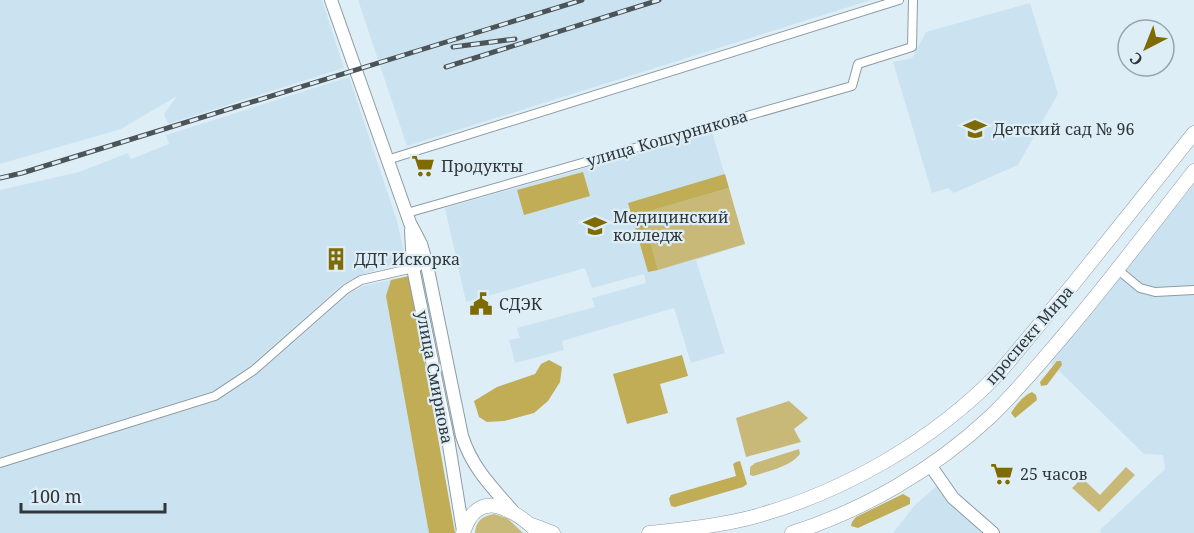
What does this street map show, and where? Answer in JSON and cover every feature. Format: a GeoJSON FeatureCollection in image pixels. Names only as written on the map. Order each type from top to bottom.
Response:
{"type":"FeatureCollection","features":[{"type":"Feature","properties":{"kind":"main road","name":"улица Смирнова"},"geometry":{"type":"LineString","coordinates":[[331,0],[408,218],[421,244],[467,451],[481,474],[512,510]]}},
{"type":"Feature","properties":{"kind":"main road","name":"проспект Мира"},"geometry":{"type":"LineString","coordinates":[[649,533],[706,527],[765,513],[804,500],[894,455],[933,429],[987,385],[1074,283],[1194,133]]}},
{"type":"Feature","properties":{"kind":"main road","name":"проспект Мира"},"geometry":{"type":"LineString","coordinates":[[792,533],[843,513],[890,489],[930,465],[990,417],[1041,362],[1094,299],[1194,171]]}},
{"type":"Feature","properties":{"kind":"main road","name":"улица Смирнова"},"geometry":{"type":"LineString","coordinates":[[408,218],[413,268],[448,439],[463,532]]}},
{"type":"Feature","properties":{"kind":"main road"},"geometry":{"type":"LineString","coordinates":[[1074,283],[1094,299]]}},
{"type":"Feature","properties":{"kind":"main road"},"geometry":{"type":"LineString","coordinates":[[930,465],[953,498],[993,533]]}},
{"type":"Feature","properties":{"kind":"main road"},"geometry":{"type":"LineString","coordinates":[[463,532],[470,518],[478,510],[488,505],[512,510],[534,529],[553,533]]}},
{"type":"Feature","properties":{"kind":"street"},"geometry":{"type":"LineString","coordinates":[[387,160],[899,0]]}},
{"type":"Feature","properties":{"kind":"street","name":"улица Кошурникова"},"geometry":{"type":"LineString","coordinates":[[408,218],[852,86],[858,64],[912,47],[914,0]]}},
{"type":"Feature","properties":{"kind":"street"},"geometry":{"type":"LineString","coordinates":[[0,463],[215,396],[254,370],[346,289],[361,280],[427,265]]}},
{"type":"Feature","properties":{"kind":"street"},"geometry":{"type":"LineString","coordinates":[[1117,269],[1140,288],[1155,292],[1194,290]]}},
{"type":"Feature","properties":{"kind":"shaded area"},"geometry":{"type":"Polygon","coordinates":[[[0,0],[322,0],[344,68],[168,124],[164,114],[177,96],[121,129],[0,164],[0,0]]]}},
{"type":"Feature","properties":{"kind":"shaded area"},"geometry":{"type":"Polygon","coordinates":[[[358,0],[871,0],[407,146],[358,0]]]}},
{"type":"Feature","properties":{"kind":"shaded area","name":"Детский сад № 96"},"geometry":{"type":"Polygon","coordinates":[[[1030,3],[1058,94],[1018,165],[954,193],[948,188],[932,193],[893,62],[912,58],[926,32],[1030,3]]]}},
{"type":"Feature","properties":{"kind":"shaded area"},"geometry":{"type":"Polygon","coordinates":[[[349,77],[397,221],[406,261],[360,275],[343,284],[251,365],[213,391],[0,458],[0,190],[79,172],[128,153],[131,159],[169,144],[166,135],[349,77]]]}},
{"type":"Feature","properties":{"kind":"shaded area","name":"Медицинский колледж"},"geometry":{"type":"Polygon","coordinates":[[[712,132],[745,244],[696,260],[725,353],[691,363],[674,308],[562,341],[564,350],[515,363],[509,340],[520,338],[517,328],[595,307],[592,298],[646,283],[644,274],[592,288],[585,268],[466,302],[445,208],[712,132]]]}},
{"type":"Feature","properties":{"kind":"shaded area"},"geometry":{"type":"Polygon","coordinates":[[[583,172],[590,196],[524,215],[517,190],[583,172]]]}},
{"type":"Feature","properties":{"kind":"shaded area"},"geometry":{"type":"Polygon","coordinates":[[[725,174],[729,188],[642,213],[658,270],[648,272],[628,203],[725,174]]]}},
{"type":"Feature","properties":{"kind":"shaded area"},"geometry":{"type":"Polygon","coordinates":[[[1194,184],[1194,533],[1101,533],[1100,530],[1165,469],[1163,455],[1144,454],[1051,363],[1194,184]]]}},
{"type":"Feature","properties":{"kind":"shaded area"},"geometry":{"type":"Polygon","coordinates":[[[729,188],[745,244],[658,270],[641,213],[729,188]]]}},
{"type":"Feature","properties":{"kind":"shaded area"},"geometry":{"type":"Polygon","coordinates":[[[409,276],[455,533],[0,533],[0,467],[217,401],[257,374],[350,293],[363,286],[409,276]]]}},
{"type":"Feature","properties":{"kind":"shaded area"},"geometry":{"type":"Polygon","coordinates":[[[409,276],[455,533],[429,533],[386,296],[391,280],[409,276]]]}},
{"type":"Feature","properties":{"kind":"shaded area"},"geometry":{"type":"Polygon","coordinates":[[[682,355],[688,376],[660,384],[668,413],[627,424],[613,374],[682,355]]]}},
{"type":"Feature","properties":{"kind":"shaded area"},"geometry":{"type":"Polygon","coordinates":[[[549,360],[562,367],[560,382],[548,401],[534,413],[504,421],[487,422],[479,417],[474,401],[497,387],[535,374],[541,364],[549,360]]]}},
{"type":"Feature","properties":{"kind":"shaded area"},"geometry":{"type":"Polygon","coordinates":[[[1057,361],[1061,361],[1062,365],[1047,385],[1041,386],[1040,382],[1057,361]]]}},
{"type":"Feature","properties":{"kind":"shaded area"},"geometry":{"type":"Polygon","coordinates":[[[1032,392],[1036,395],[1037,400],[1015,418],[1011,413],[1023,398],[1032,392]]]}},
{"type":"Feature","properties":{"kind":"shaded area"},"geometry":{"type":"Polygon","coordinates":[[[789,401],[808,418],[794,429],[801,442],[746,457],[736,418],[789,401]]]}},
{"type":"Feature","properties":{"kind":"shaded area"},"geometry":{"type":"Polygon","coordinates":[[[799,449],[800,454],[785,465],[750,475],[750,467],[755,463],[799,449]]]}},
{"type":"Feature","properties":{"kind":"shaded area"},"geometry":{"type":"Polygon","coordinates":[[[740,461],[747,484],[743,487],[675,507],[671,506],[669,499],[671,495],[736,476],[733,464],[740,461]]]}},
{"type":"Feature","properties":{"kind":"shaded area"},"geometry":{"type":"Polygon","coordinates":[[[1126,467],[1135,475],[1099,512],[1072,488],[1082,478],[1100,495],[1126,467]]]}},
{"type":"Feature","properties":{"kind":"shaded area"},"geometry":{"type":"Polygon","coordinates":[[[942,481],[993,533],[893,533],[914,506],[942,481]]]}},
{"type":"Feature","properties":{"kind":"shaded area"},"geometry":{"type":"Polygon","coordinates":[[[903,494],[910,498],[910,504],[858,528],[851,526],[856,517],[903,494]]]}},
{"type":"Feature","properties":{"kind":"shaded area"},"geometry":{"type":"Polygon","coordinates":[[[494,514],[507,518],[523,533],[475,533],[480,520],[494,514]]]}},
{"type":"Feature","properties":{"kind":"railway"},"geometry":{"type":"LineString","coordinates":[[0,178],[582,0]]}},
{"type":"Feature","properties":{"kind":"railway"},"geometry":{"type":"LineString","coordinates":[[446,67],[659,0]]}},
{"type":"Feature","properties":{"kind":"railway"},"geometry":{"type":"LineString","coordinates":[[453,47],[515,39]]}},
{"type":"Feature","properties":{"kind":"place","name":"Детский сад № 96"},"geometry":{"type":"Point","coordinates":[975,129]}},
{"type":"Feature","properties":{"kind":"place","name":"Продукты"},"geometry":{"type":"Point","coordinates":[423,166]}},
{"type":"Feature","properties":{"kind":"place","name":"Медицинский колледж"},"geometry":{"type":"Point","coordinates":[595,226]}},
{"type":"Feature","properties":{"kind":"place","name":"ДДТ Искорка"},"geometry":{"type":"Point","coordinates":[336,259]}},
{"type":"Feature","properties":{"kind":"place","name":"СДЭК"},"geometry":{"type":"Point","coordinates":[481,304]}},
{"type":"Feature","properties":{"kind":"place","name":"25 часов"},"geometry":{"type":"Point","coordinates":[1002,474]}}]}
